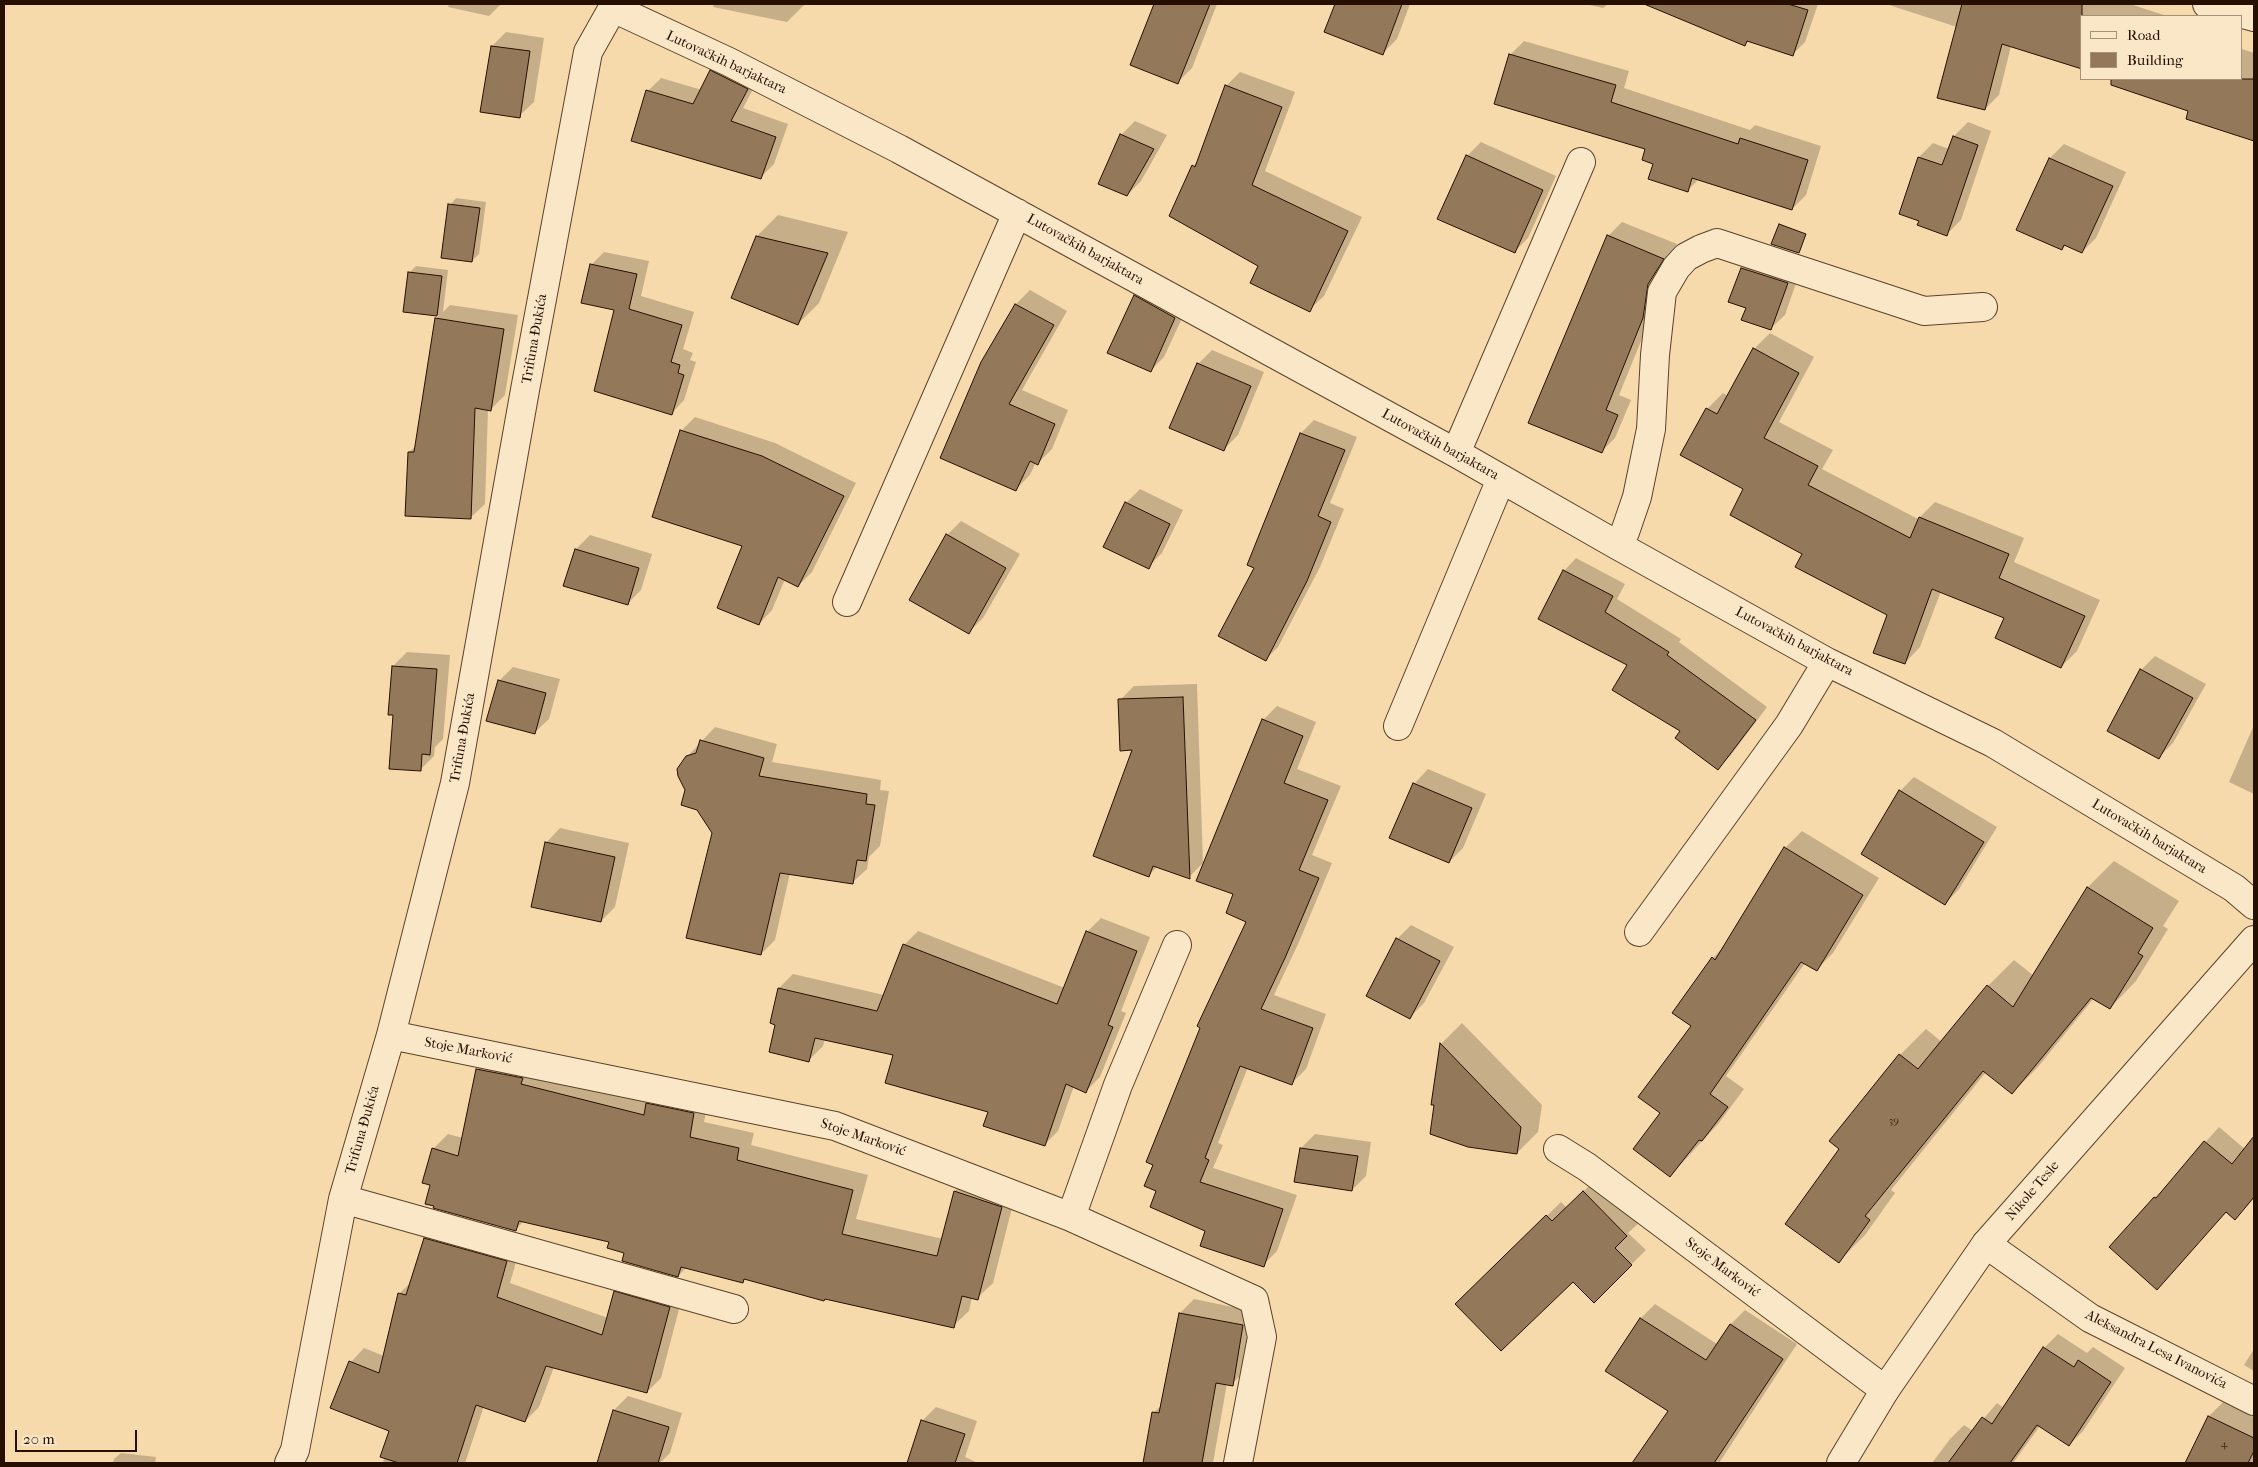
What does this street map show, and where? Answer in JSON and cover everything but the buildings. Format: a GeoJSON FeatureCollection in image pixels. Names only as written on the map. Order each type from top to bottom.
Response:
{"type":"FeatureCollection","features":[{"type":"Feature","properties":{"kind":"street"},"geometry":{"type":"LineString","coordinates":[[2207,4],[2254,18]]}},
{"type":"Feature","properties":{"kind":"street","name":"Lutovačkih barjaktara"},"geometry":{"type":"LineString","coordinates":[[614,6],[729,62],[899,149],[1456,453],[1827,662],[1994,743],[2234,888],[2254,905]]}},
{"type":"Feature","properties":{"kind":"street","name":"Trifuna Đukića"},"geometry":{"type":"LineString","coordinates":[[289,1463],[295,1450],[343,1199],[391,1036],[455,783],[588,52],[614,6]]}},
{"type":"Feature","properties":{"kind":"street"},"geometry":{"type":"LineString","coordinates":[[1456,453],[1582,162]]}},
{"type":"Feature","properties":{"kind":"street"},"geometry":{"type":"LineString","coordinates":[[847,602],[1017,213]]}},
{"type":"Feature","properties":{"kind":"street"},"geometry":{"type":"LineString","coordinates":[[1617,545],[1625,532],[1638,497],[1651,429],[1655,355],[1662,292],[1676,268],[1686,257],[1717,243],[1924,311],[1984,307]]}},
{"type":"Feature","properties":{"kind":"street"},"geometry":{"type":"LineString","coordinates":[[1398,726],[1501,479]]}},
{"type":"Feature","properties":{"kind":"street"},"geometry":{"type":"LineString","coordinates":[[1639,932],[1789,725],[1827,662]]}},
{"type":"Feature","properties":{"kind":"street","name":"Nikole Tesle"},"geometry":{"type":"LineString","coordinates":[[1841,1463],[1885,1390],[1986,1244],[2254,940]]}},
{"type":"Feature","properties":{"kind":"street"},"geometry":{"type":"LineString","coordinates":[[1071,1217],[1118,1085],[1177,945]]}},
{"type":"Feature","properties":{"kind":"street","name":"Stoje Marković"},"geometry":{"type":"LineString","coordinates":[[391,1036],[835,1126],[1071,1217],[1254,1300],[1262,1337],[1238,1463]]}},
{"type":"Feature","properties":{"kind":"street","name":"Stoje Marković"},"geometry":{"type":"LineString","coordinates":[[1558,1150],[1587,1167],[1885,1390]]}},
{"type":"Feature","properties":{"kind":"street"},"geometry":{"type":"LineString","coordinates":[[343,1199],[734,1309]]}},
{"type":"Feature","properties":{"kind":"street","name":"Aleksandra Lesa Ivanovića"},"geometry":{"type":"LineString","coordinates":[[1986,1244],[2090,1318],[2254,1401]]}}]}
